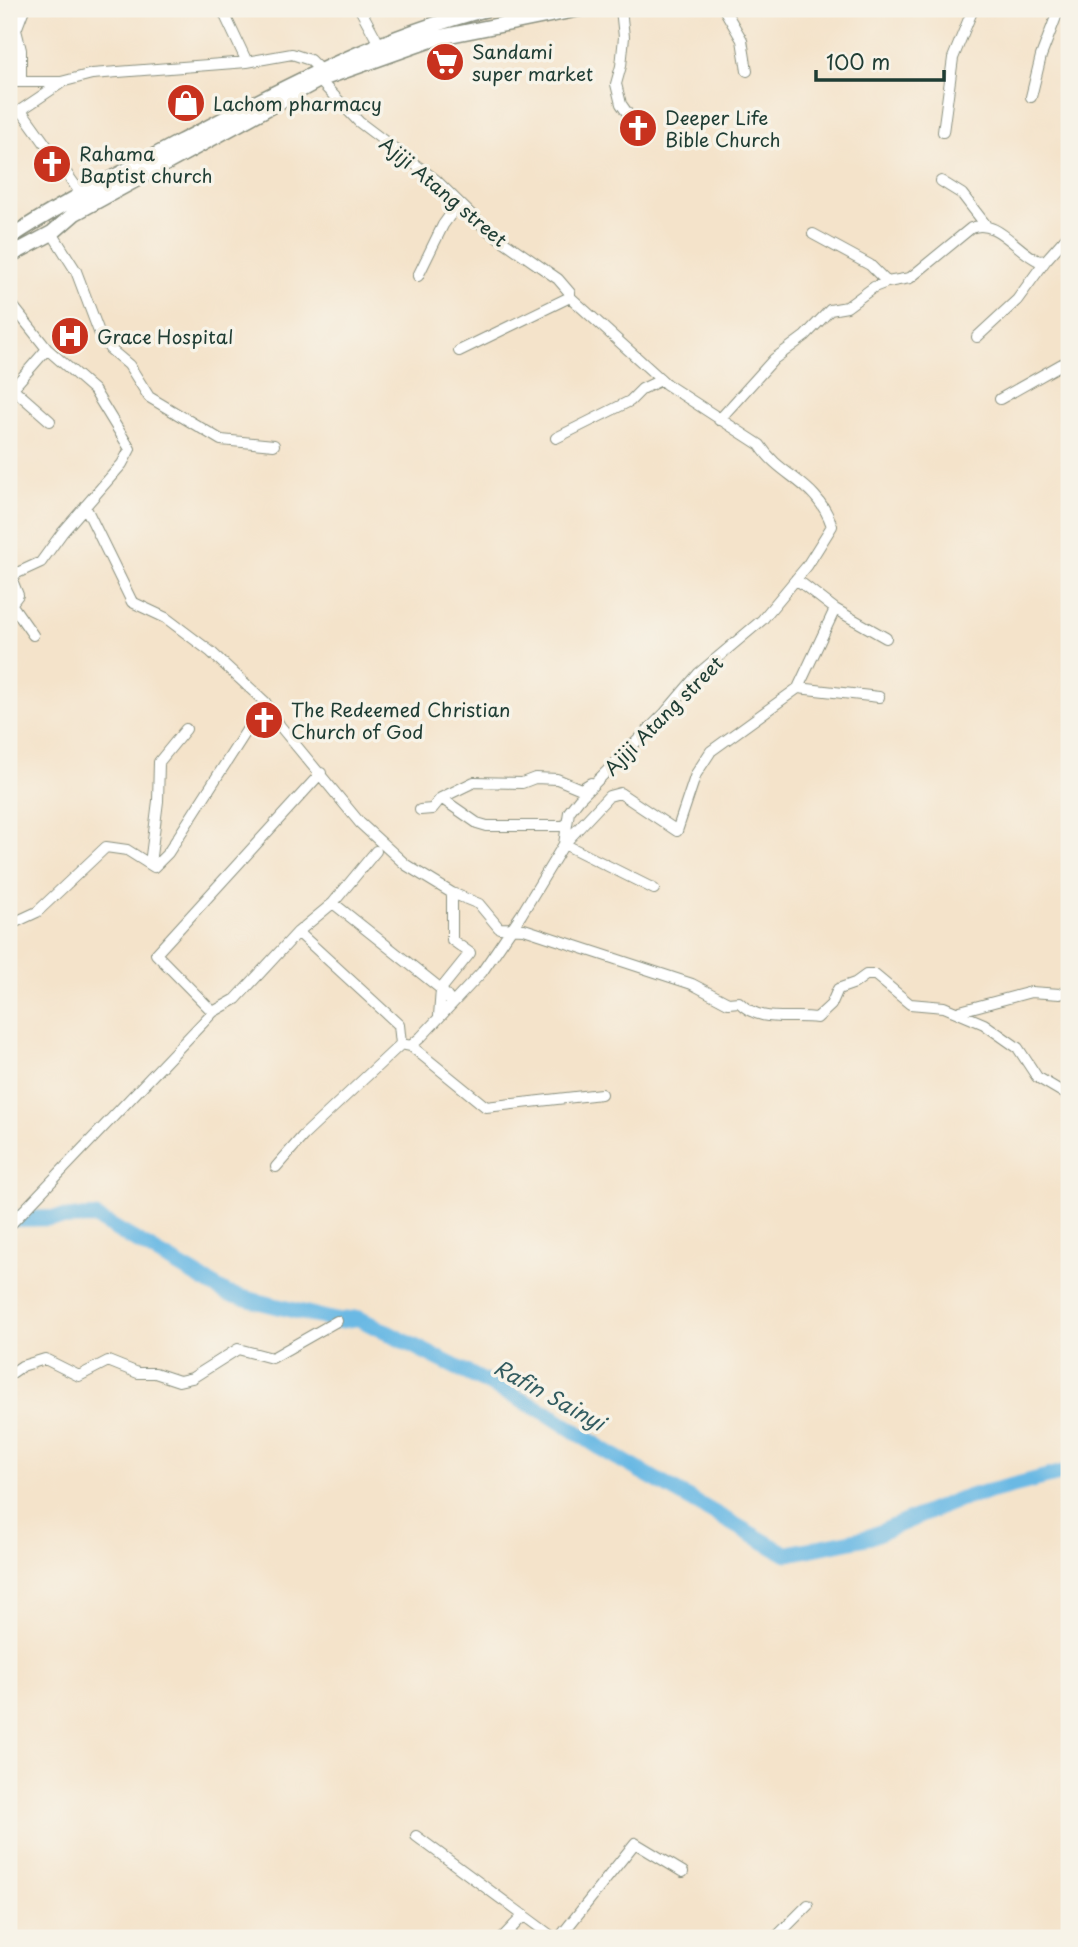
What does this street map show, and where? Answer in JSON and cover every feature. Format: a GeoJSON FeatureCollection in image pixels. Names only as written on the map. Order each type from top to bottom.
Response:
{"type":"FeatureCollection","features":[{"type":"Feature","properties":{"kind":"main road"},"geometry":{"type":"LineString","coordinates":[[9,238],[82,195],[379,44],[487,9]]}},
{"type":"Feature","properties":{"kind":"main road"},"geometry":{"type":"LineString","coordinates":[[9,256],[52,233],[75,213],[319,74],[440,37],[580,9]]}},
{"type":"Feature","properties":{"kind":"street"},"geometry":{"type":"LineString","coordinates":[[21,82],[21,50],[16,30],[24,9]]}},
{"type":"Feature","properties":{"kind":"street"},"geometry":{"type":"LineString","coordinates":[[222,9],[247,62]]}},
{"type":"Feature","properties":{"kind":"street"},"geometry":{"type":"LineString","coordinates":[[360,9],[379,44]]}},
{"type":"Feature","properties":{"kind":"street"},"geometry":{"type":"LineString","coordinates":[[621,9],[624,37],[616,84],[621,104],[635,124]]}},
{"type":"Feature","properties":{"kind":"street"},"geometry":{"type":"LineString","coordinates":[[724,9],[741,40],[747,71]]}},
{"type":"Feature","properties":{"kind":"street"},"geometry":{"type":"LineString","coordinates":[[943,132],[953,58],[973,9]]}},
{"type":"Feature","properties":{"kind":"street"},"geometry":{"type":"LineString","coordinates":[[1031,97],[1041,57],[1059,9]]}},
{"type":"Feature","properties":{"kind":"street"},"geometry":{"type":"LineString","coordinates":[[9,82],[61,82],[92,74],[247,62],[292,54],[310,60],[319,74]]}},
{"type":"Feature","properties":{"kind":"street","name":"Ajiji Atang street"},"geometry":{"type":"LineString","coordinates":[[276,1167],[303,1136],[439,1016],[482,972],[564,844],[565,825],[574,806],[699,673],[762,620],[796,579],[832,526],[828,512],[811,488],[767,456],[760,444],[719,421],[661,380],[570,298],[570,293],[558,279],[538,267],[458,204],[436,180],[359,122],[319,74]]}},
{"type":"Feature","properties":{"kind":"street"},"geometry":{"type":"LineString","coordinates":[[9,118],[61,82]]}},
{"type":"Feature","properties":{"kind":"street"},"geometry":{"type":"LineString","coordinates":[[21,110],[82,195]]}},
{"type":"Feature","properties":{"kind":"street"},"geometry":{"type":"LineString","coordinates":[[941,181],[962,194],[985,224],[1032,258],[1046,260]]}},
{"type":"Feature","properties":{"kind":"street"},"geometry":{"type":"LineString","coordinates":[[418,276],[443,225],[458,204]]}},
{"type":"Feature","properties":{"kind":"street"},"geometry":{"type":"LineString","coordinates":[[719,421],[774,359],[805,336],[830,310],[848,307],[874,287],[910,278],[971,228],[985,224]]}},
{"type":"Feature","properties":{"kind":"street"},"geometry":{"type":"LineString","coordinates":[[52,233],[76,271],[99,332],[110,349],[129,365],[149,397],[221,440],[274,445]]}},
{"type":"Feature","properties":{"kind":"street"},"geometry":{"type":"LineString","coordinates":[[813,234],[870,265],[887,282]]}},
{"type":"Feature","properties":{"kind":"street"},"geometry":{"type":"LineString","coordinates":[[977,337],[1017,300],[1069,234]]}},
{"type":"Feature","properties":{"kind":"street"},"geometry":{"type":"LineString","coordinates":[[459,351],[570,298]]}},
{"type":"Feature","properties":{"kind":"street"},"geometry":{"type":"LineString","coordinates":[[9,301],[47,349],[94,390],[130,449],[122,464],[41,562],[12,574],[18,595],[10,606],[33,635]]}},
{"type":"Feature","properties":{"kind":"street"},"geometry":{"type":"LineString","coordinates":[[47,349],[11,386],[50,421]]}},
{"type":"Feature","properties":{"kind":"street"},"geometry":{"type":"LineString","coordinates":[[1000,399],[1069,360]]}},
{"type":"Feature","properties":{"kind":"street"},"geometry":{"type":"LineString","coordinates":[[556,438],[630,401],[642,389],[661,380]]}},
{"type":"Feature","properties":{"kind":"street"},"geometry":{"type":"LineString","coordinates":[[85,506],[132,602],[166,618],[211,652],[265,702],[280,726],[360,822],[406,865],[452,893],[479,904],[499,928],[524,929],[606,954],[692,984],[728,1003],[739,1002],[746,1009],[782,1019],[800,1015],[817,1018],[831,1005],[838,989],[855,983],[866,975],[875,975],[910,1004],[960,1011],[1031,992],[1060,994],[1069,990]]}},
{"type":"Feature","properties":{"kind":"street"},"geometry":{"type":"LineString","coordinates":[[796,579],[835,609],[886,638]]}},
{"type":"Feature","properties":{"kind":"street"},"geometry":{"type":"LineString","coordinates":[[654,889],[564,844],[609,796],[620,793],[677,831],[696,774],[711,751],[798,688],[835,609]]}},
{"type":"Feature","properties":{"kind":"street"},"geometry":{"type":"LineString","coordinates":[[798,688],[878,697]]}},
{"type":"Feature","properties":{"kind":"street"},"geometry":{"type":"LineString","coordinates":[[9,925],[37,912],[106,847],[127,850],[154,867],[168,853],[265,702]]}},
{"type":"Feature","properties":{"kind":"street"},"geometry":{"type":"LineString","coordinates":[[150,864],[159,801],[159,762],[186,729]]}},
{"type":"Feature","properties":{"kind":"street"},"geometry":{"type":"LineString","coordinates":[[213,1012],[156,954],[321,773]]}},
{"type":"Feature","properties":{"kind":"street"},"geometry":{"type":"LineString","coordinates":[[420,810],[432,809],[441,798],[474,782],[522,783],[535,778],[557,779],[581,789],[601,778]]}},
{"type":"Feature","properties":{"kind":"street"},"geometry":{"type":"LineString","coordinates":[[441,798],[487,827],[565,825]]}},
{"type":"Feature","properties":{"kind":"street"},"geometry":{"type":"LineString","coordinates":[[9,1226],[213,1012],[236,999],[298,932],[332,903],[376,851]]}},
{"type":"Feature","properties":{"kind":"street"},"geometry":{"type":"LineString","coordinates":[[439,1016],[441,989],[470,953],[452,940],[452,893]]}},
{"type":"Feature","properties":{"kind":"street"},"geometry":{"type":"LineString","coordinates":[[332,903],[441,989],[452,1003]]}},
{"type":"Feature","properties":{"kind":"street"},"geometry":{"type":"LineString","coordinates":[[298,932],[399,1025],[406,1045],[486,1107],[601,1094]]}},
{"type":"Feature","properties":{"kind":"street"},"geometry":{"type":"LineString","coordinates":[[960,1011],[1018,1048],[1037,1077],[1069,1096]]}},
{"type":"Feature","properties":{"kind":"street"},"geometry":{"type":"LineString","coordinates":[[9,1375],[22,1366],[45,1359],[79,1376],[108,1362],[138,1373],[155,1373],[179,1381],[191,1378],[238,1349],[272,1358],[337,1321]]}},
{"type":"Feature","properties":{"kind":"street"},"geometry":{"type":"LineString","coordinates":[[416,1836],[554,1938]]}},
{"type":"Feature","properties":{"kind":"street"},"geometry":{"type":"LineString","coordinates":[[559,1938],[635,1843],[683,1872]]}},
{"type":"Feature","properties":{"kind":"street"},"geometry":{"type":"LineString","coordinates":[[775,1938],[808,1905]]}},
{"type":"Feature","properties":{"kind":"street"},"geometry":{"type":"LineString","coordinates":[[502,1938],[524,1915]]}},
{"type":"Feature","properties":{"kind":"waterway","name":"Rafin Sainyi"},"geometry":{"type":"LineString","coordinates":[[9,1214],[15,1219],[95,1217],[228,1294],[337,1321],[358,1318],[547,1413],[607,1452],[786,1554],[869,1537],[960,1499],[1069,1471]]}},
{"type":"Feature","properties":{"kind":"place","name":"Sandami super market"},"geometry":{"type":"Point","coordinates":[445,62]}},
{"type":"Feature","properties":{"kind":"place","name":"Lachom pharmacy"},"geometry":{"type":"Point","coordinates":[186,103]}},
{"type":"Feature","properties":{"kind":"place","name":"Deeper Life Bible Church"},"geometry":{"type":"Point","coordinates":[638,128]}},
{"type":"Feature","properties":{"kind":"place","name":"Rahama Baptist church"},"geometry":{"type":"Point","coordinates":[52,164]}},
{"type":"Feature","properties":{"kind":"place","name":"Grace Hospital"},"geometry":{"type":"Point","coordinates":[70,336]}},
{"type":"Feature","properties":{"kind":"place","name":"The Redeemed Christian Church of God"},"geometry":{"type":"Point","coordinates":[264,720]}}]}
